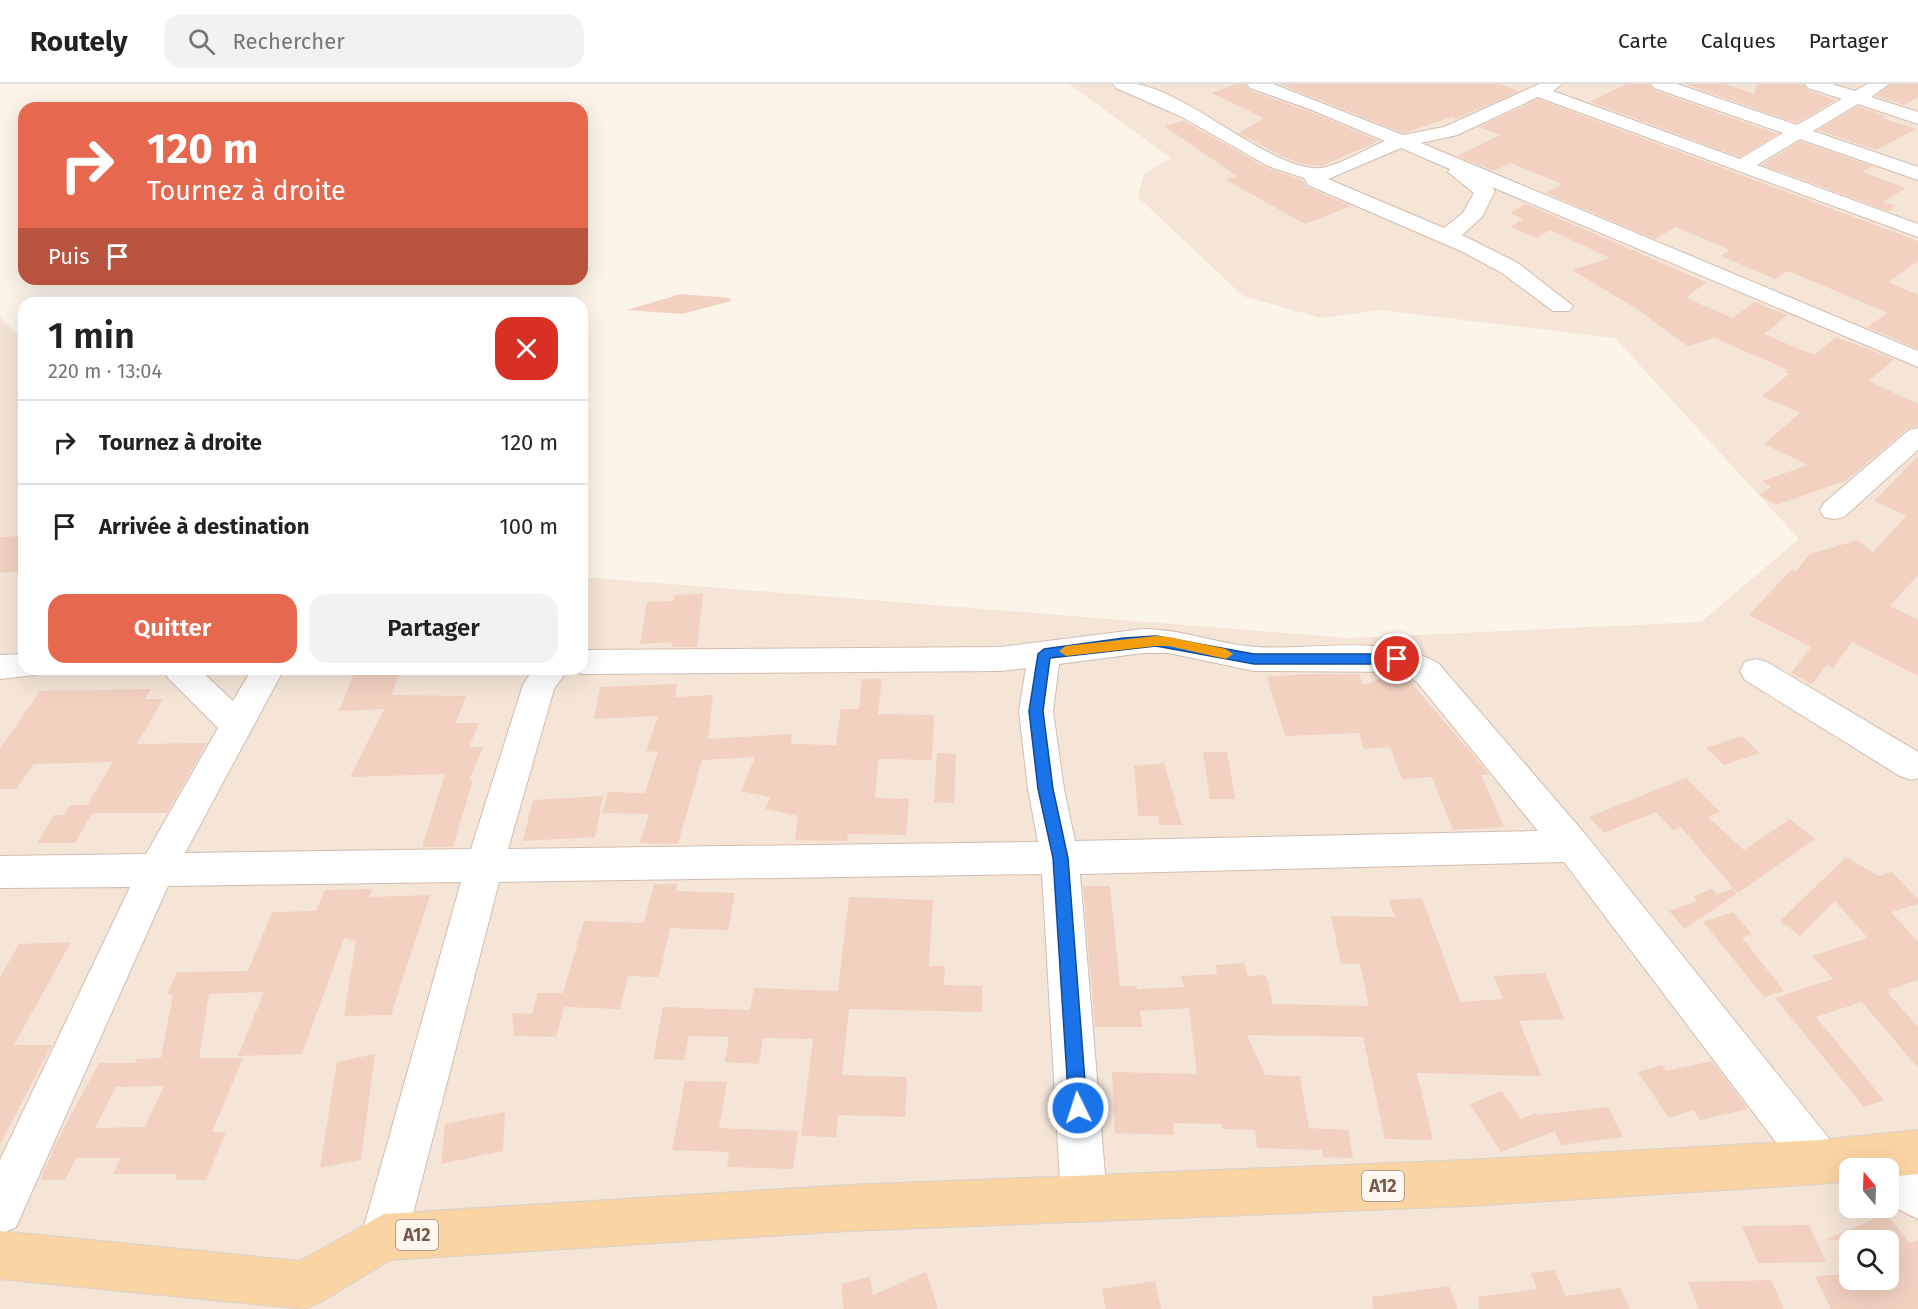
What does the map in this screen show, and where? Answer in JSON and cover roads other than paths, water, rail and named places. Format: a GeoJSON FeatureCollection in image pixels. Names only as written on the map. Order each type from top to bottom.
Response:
{"type":"FeatureCollection","features":[{"type":"Feature","properties":{"kind":"main road","name":"A12"},"geometry":{"type":"LineString","coordinates":[[1894,1158],[1918,1152]]}},
{"type":"Feature","properties":{"kind":"main road","name":"A12"},"geometry":{"type":"LineString","coordinates":[[0,1255],[303,1297],[384,1237],[848,1208],[1839,1168]]}},
{"type":"Feature","properties":{"kind":"street"},"geometry":{"type":"LineString","coordinates":[[1122,84],[1164,100],[1262,155],[1312,174],[1324,174],[1399,142],[1450,132],[1545,88],[1918,231]]}},
{"type":"Feature","properties":{"kind":"street"},"geometry":{"type":"LineString","coordinates":[[1256,84],[1318,106],[1918,360]]}},
{"type":"Feature","properties":{"kind":"street"},"geometry":{"type":"LineString","coordinates":[[1660,84],[1918,174]]}},
{"type":"Feature","properties":{"kind":"street"},"geometry":{"type":"LineString","coordinates":[[1814,84],[1918,118]]}},
{"type":"Feature","properties":{"kind":"street"},"geometry":{"type":"LineString","coordinates":[[1743,165],[1880,84]]}},
{"type":"Feature","properties":{"kind":"street"},"geometry":{"type":"LineString","coordinates":[[1436,157],[1450,132]]}},
{"type":"Feature","properties":{"kind":"street"},"geometry":{"type":"LineString","coordinates":[[1436,157],[1485,191],[1481,205],[1467,224],[1446,236]]}},
{"type":"Feature","properties":{"kind":"street"},"geometry":{"type":"LineString","coordinates":[[1312,174],[1315,181],[1446,236],[1510,268],[1562,306]]}},
{"type":"Feature","properties":{"kind":"street"},"geometry":{"type":"LineString","coordinates":[[1834,510],[1918,436]]}},
{"type":"Feature","properties":{"kind":"street"},"geometry":{"type":"LineString","coordinates":[[588,662],[1000,659],[1124,643],[1169,641],[1254,659],[1397,659],[1412,663],[1428,673],[1573,846],[1851,1158]]}},
{"type":"Feature","properties":{"kind":"street"},"geometry":{"type":"LineString","coordinates":[[1044,654],[1036,711],[1046,789],[1060,858],[1084,1199]]}},
{"type":"Feature","properties":{"kind":"street"},"geometry":{"type":"LineString","coordinates":[[0,667],[18,666]]}},
{"type":"Feature","properties":{"kind":"street"},"geometry":{"type":"LineString","coordinates":[[1756,671],[1916,766]]}},
{"type":"Feature","properties":{"kind":"street"},"geometry":{"type":"LineString","coordinates":[[185,675],[236,725]]}},
{"type":"Feature","properties":{"kind":"street"},"geometry":{"type":"LineString","coordinates":[[0,1211],[156,871],[265,675]]}},
{"type":"Feature","properties":{"kind":"street"},"geometry":{"type":"LineString","coordinates":[[384,1237],[485,865],[538,685],[547,675]]}},
{"type":"Feature","properties":{"kind":"street"},"geometry":{"type":"LineString","coordinates":[[0,872],[1060,858],[1573,846]]}},
{"type":"Feature","properties":{"kind":"street"},"geometry":{"type":"LineString","coordinates":[[1899,1187],[1918,1196]]}}]}
